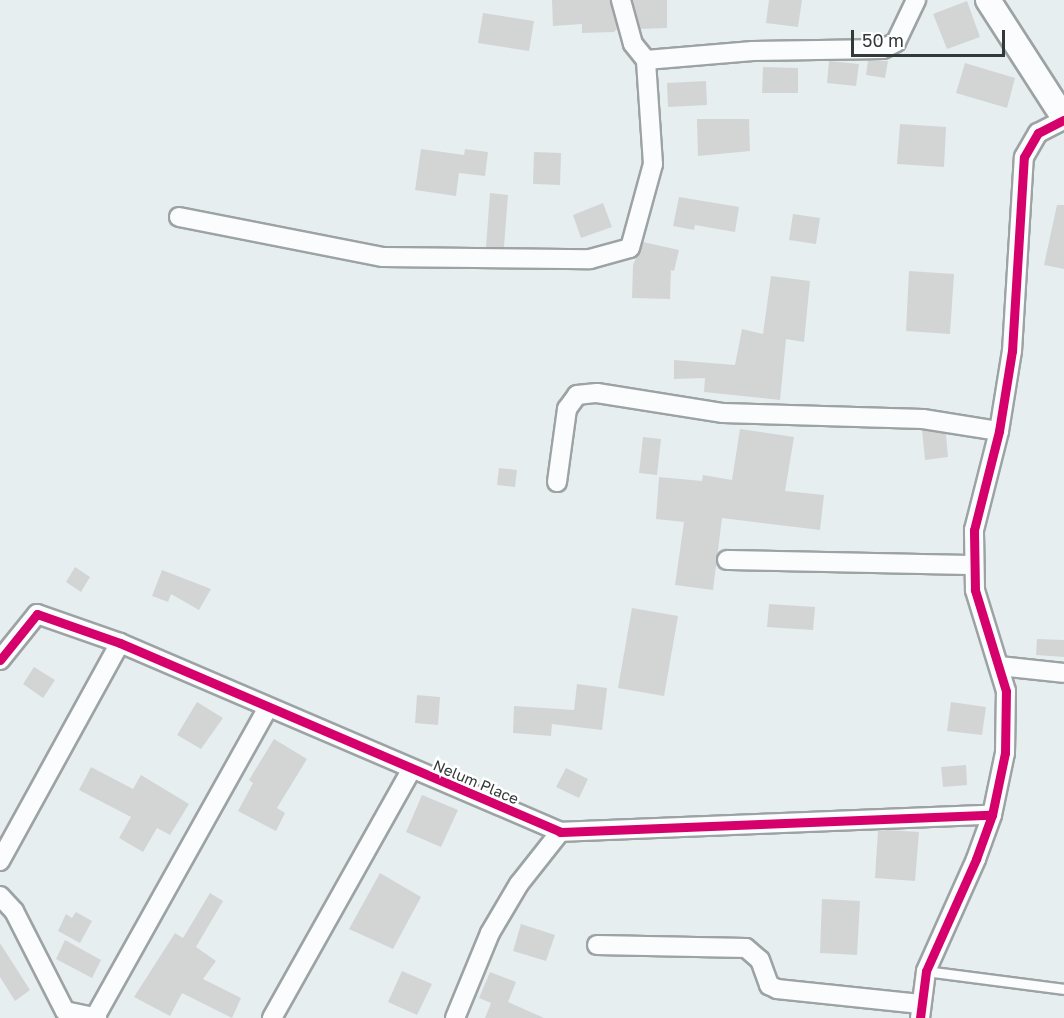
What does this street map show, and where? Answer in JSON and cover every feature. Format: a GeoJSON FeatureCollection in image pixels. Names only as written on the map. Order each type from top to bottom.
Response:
{"type":"FeatureCollection","features":[{"type":"Feature","properties":{"kind":"main road"},"geometry":{"type":"LineString","coordinates":[[988,0],[1064,119]]}},
{"type":"Feature","properties":{"kind":"street"},"geometry":{"type":"LineString","coordinates":[[179,217],[383,257],[590,260],[630,248],[653,164],[646,60],[633,44],[621,0]]}},
{"type":"Feature","properties":{"kind":"street"},"geometry":{"type":"LineString","coordinates":[[646,60],[753,51],[884,49],[896,42],[916,0]]}},
{"type":"Feature","properties":{"kind":"street"},"geometry":{"type":"LineString","coordinates":[[597,945],[746,948],[760,960],[769,986],[777,989],[920,1011],[926,971],[956,908],[992,815],[1005,753],[1006,691],[983,624],[972,565],[974,530],[999,431],[1012,351],[1024,157],[1038,133],[1064,119]]}},
{"type":"Feature","properties":{"kind":"street"},"geometry":{"type":"LineString","coordinates":[[556,482],[567,409],[577,395],[597,393],[723,413],[923,419],[999,431]]}},
{"type":"Feature","properties":{"kind":"street"},"geometry":{"type":"LineString","coordinates":[[727,560],[972,565]]}},
{"type":"Feature","properties":{"kind":"street","name":"Nelum Place"},"geometry":{"type":"LineString","coordinates":[[0,660],[37,614],[120,643],[411,770],[560,832],[992,815]]}},
{"type":"Feature","properties":{"kind":"street"},"geometry":{"type":"LineString","coordinates":[[0,861],[120,643]]}},
{"type":"Feature","properties":{"kind":"street"},"geometry":{"type":"LineString","coordinates":[[999,666],[1064,673]]}},
{"type":"Feature","properties":{"kind":"street"},"geometry":{"type":"LineString","coordinates":[[0,896],[14,911],[65,1011],[96,1018],[268,708]]}},
{"type":"Feature","properties":{"kind":"street"},"geometry":{"type":"LineString","coordinates":[[272,1018],[411,770]]}},
{"type":"Feature","properties":{"kind":"street"},"geometry":{"type":"LineString","coordinates":[[455,1018],[490,933],[519,884],[560,832]]}},
{"type":"Feature","properties":{"kind":"lane"},"geometry":{"type":"LineString","coordinates":[[926,971],[1064,989]]}},
{"type":"Feature","properties":{"kind":"building"},"geometry":{"type":"Polygon","coordinates":[[[552,0],[610,0],[617,29],[614,32],[582,33],[582,24],[553,26],[552,0]]]}},
{"type":"Feature","properties":{"kind":"building"},"geometry":{"type":"Polygon","coordinates":[[[633,0],[667,0],[667,28],[640,29],[633,0]]]}},
{"type":"Feature","properties":{"kind":"building"},"geometry":{"type":"Polygon","coordinates":[[[769,0],[802,0],[798,27],[766,23],[769,0]]]}},
{"type":"Feature","properties":{"kind":"building"},"geometry":{"type":"Polygon","coordinates":[[[967,1],[980,37],[947,49],[933,14],[967,1]]]}},
{"type":"Feature","properties":{"kind":"building"},"geometry":{"type":"Polygon","coordinates":[[[483,13],[534,21],[529,51],[478,43],[483,13]]]}},
{"type":"Feature","properties":{"kind":"building"},"geometry":{"type":"Polygon","coordinates":[[[868,60],[888,61],[885,78],[866,75],[868,60]]]}},
{"type":"Feature","properties":{"kind":"building"},"geometry":{"type":"Polygon","coordinates":[[[829,61],[859,64],[856,86],[827,83],[829,61]]]}},
{"type":"Feature","properties":{"kind":"building"},"geometry":{"type":"Polygon","coordinates":[[[965,63],[1015,78],[1007,108],[956,93],[965,63]]]}},
{"type":"Feature","properties":{"kind":"building"},"geometry":{"type":"Polygon","coordinates":[[[763,67],[798,68],[798,93],[762,93],[763,67]]]}},
{"type":"Feature","properties":{"kind":"building"},"geometry":{"type":"Polygon","coordinates":[[[706,81],[707,105],[668,107],[667,83],[706,81]]]}},
{"type":"Feature","properties":{"kind":"building"},"geometry":{"type":"Polygon","coordinates":[[[697,119],[749,119],[750,151],[698,156],[697,119]]]}},
{"type":"Feature","properties":{"kind":"building"},"geometry":{"type":"Polygon","coordinates":[[[900,124],[946,127],[944,167],[897,164],[900,124]]]}},
{"type":"Feature","properties":{"kind":"building"},"geometry":{"type":"Polygon","coordinates":[[[421,149],[464,155],[465,149],[488,152],[485,176],[459,173],[456,196],[415,190],[421,149]]]}},
{"type":"Feature","properties":{"kind":"building"},"geometry":{"type":"Polygon","coordinates":[[[534,152],[561,153],[560,185],[533,184],[534,152]]]}},
{"type":"Feature","properties":{"kind":"building"},"geometry":{"type":"Polygon","coordinates":[[[490,193],[508,195],[504,247],[486,247],[490,193]]]}},
{"type":"Feature","properties":{"kind":"building"},"geometry":{"type":"Polygon","coordinates":[[[679,197],[739,207],[735,232],[695,225],[694,230],[673,226],[679,197]]]}},
{"type":"Feature","properties":{"kind":"building"},"geometry":{"type":"Polygon","coordinates":[[[603,203],[612,227],[581,238],[573,215],[603,203]]]}},
{"type":"Feature","properties":{"kind":"building"},"geometry":{"type":"Polygon","coordinates":[[[1057,205],[1064,205],[1064,269],[1044,265],[1057,205]]]}},
{"type":"Feature","properties":{"kind":"building"},"geometry":{"type":"Polygon","coordinates":[[[793,214],[820,218],[816,244],[789,240],[793,214]]]}},
{"type":"Feature","properties":{"kind":"building"},"geometry":{"type":"Polygon","coordinates":[[[643,242],[679,250],[674,271],[671,270],[670,299],[632,298],[633,265],[643,242]]]}},
{"type":"Feature","properties":{"kind":"building"},"geometry":{"type":"Polygon","coordinates":[[[909,271],[954,274],[950,334],[906,331],[909,271]]]}},
{"type":"Feature","properties":{"kind":"building"},"geometry":{"type":"Polygon","coordinates":[[[771,276],[810,281],[804,342],[786,339],[780,400],[704,392],[705,378],[674,379],[674,360],[735,365],[742,329],[763,334],[771,276]]]}},
{"type":"Feature","properties":{"kind":"building"},"geometry":{"type":"Polygon","coordinates":[[[740,429],[794,437],[785,491],[824,495],[820,530],[722,518],[713,590],[675,585],[684,522],[656,519],[659,477],[702,481],[703,475],[732,480],[740,429]]]}},
{"type":"Feature","properties":{"kind":"building"},"geometry":{"type":"Polygon","coordinates":[[[922,430],[946,434],[948,457],[925,460],[922,430]]]}},
{"type":"Feature","properties":{"kind":"building"},"geometry":{"type":"Polygon","coordinates":[[[643,437],[661,439],[657,475],[639,473],[643,437]]]}},
{"type":"Feature","properties":{"kind":"building"},"geometry":{"type":"Polygon","coordinates":[[[499,468],[517,470],[515,487],[497,485],[499,468]]]}},
{"type":"Feature","properties":{"kind":"building"},"geometry":{"type":"Polygon","coordinates":[[[75,567],[90,577],[81,592],[66,582],[75,567]]]}},
{"type":"Feature","properties":{"kind":"building"},"geometry":{"type":"Polygon","coordinates":[[[162,570],[211,589],[199,610],[171,594],[168,602],[152,596],[162,570]]]}},
{"type":"Feature","properties":{"kind":"building"},"geometry":{"type":"Polygon","coordinates":[[[769,604],[815,607],[813,630],[767,627],[769,604]]]}},
{"type":"Feature","properties":{"kind":"building"},"geometry":{"type":"Polygon","coordinates":[[[632,608],[678,616],[664,696],[618,688],[632,608]]]}},
{"type":"Feature","properties":{"kind":"building"},"geometry":{"type":"Polygon","coordinates":[[[1037,639],[1064,640],[1064,657],[1036,655],[1037,639]]]}},
{"type":"Feature","properties":{"kind":"building"},"geometry":{"type":"Polygon","coordinates":[[[34,667],[55,680],[43,698],[23,684],[34,667]]]}},
{"type":"Feature","properties":{"kind":"building"},"geometry":{"type":"Polygon","coordinates":[[[577,684],[607,688],[602,730],[552,724],[551,736],[513,733],[514,706],[574,710],[577,684]]]}},
{"type":"Feature","properties":{"kind":"building"},"geometry":{"type":"Polygon","coordinates":[[[417,695],[440,697],[438,725],[415,723],[417,695]]]}},
{"type":"Feature","properties":{"kind":"building"},"geometry":{"type":"Polygon","coordinates":[[[197,702],[223,718],[201,749],[177,735],[197,702]]]}},
{"type":"Feature","properties":{"kind":"building"},"geometry":{"type":"Polygon","coordinates":[[[951,702],[986,707],[982,735],[947,731],[951,702]]]}},
{"type":"Feature","properties":{"kind":"building"},"geometry":{"type":"Polygon","coordinates":[[[274,739],[307,759],[277,808],[285,813],[276,831],[238,811],[253,783],[249,780],[274,739]]]}},
{"type":"Feature","properties":{"kind":"building"},"geometry":{"type":"Polygon","coordinates":[[[966,765],[967,785],[943,787],[941,767],[966,765]]]}},
{"type":"Feature","properties":{"kind":"building"},"geometry":{"type":"Polygon","coordinates":[[[91,767],[133,789],[141,775],[189,804],[170,835],[157,828],[143,852],[119,838],[131,817],[79,790],[91,767]]]}},
{"type":"Feature","properties":{"kind":"building"},"geometry":{"type":"Polygon","coordinates":[[[566,768],[588,779],[579,798],[556,787],[566,768]]]}},
{"type":"Feature","properties":{"kind":"building"},"geometry":{"type":"Polygon","coordinates":[[[422,795],[458,810],[441,847],[406,832],[422,795]]]}},
{"type":"Feature","properties":{"kind":"building"},"geometry":{"type":"Polygon","coordinates":[[[878,831],[919,832],[915,881],[875,878],[878,831]]]}},
{"type":"Feature","properties":{"kind":"building"},"geometry":{"type":"Polygon","coordinates":[[[380,873],[421,897],[393,949],[349,929],[380,873]]]}},
{"type":"Feature","properties":{"kind":"building"},"geometry":{"type":"Polygon","coordinates":[[[210,893],[223,901],[196,947],[216,961],[203,979],[241,998],[232,1018],[182,993],[170,1016],[134,997],[175,933],[183,938],[210,893]]]}},
{"type":"Feature","properties":{"kind":"building"},"geometry":{"type":"Polygon","coordinates":[[[822,899],[860,901],[857,955],[820,953],[822,899]]]}},
{"type":"Feature","properties":{"kind":"building"},"geometry":{"type":"Polygon","coordinates":[[[76,912],[92,921],[80,943],[58,931],[66,914],[72,918],[76,912]]]}},
{"type":"Feature","properties":{"kind":"building"},"geometry":{"type":"Polygon","coordinates":[[[521,924],[555,935],[546,961],[513,951],[521,924]]]}},
{"type":"Feature","properties":{"kind":"building"},"geometry":{"type":"Polygon","coordinates":[[[65,940],[101,960],[92,978],[56,959],[65,940]]]}},
{"type":"Feature","properties":{"kind":"building"},"geometry":{"type":"Polygon","coordinates":[[[0,943],[30,990],[15,1001],[0,977],[0,943]]]}},
{"type":"Feature","properties":{"kind":"building"},"geometry":{"type":"Polygon","coordinates":[[[402,971],[432,984],[417,1015],[388,1002],[402,971]]]}},
{"type":"Feature","properties":{"kind":"building"},"geometry":{"type":"Polygon","coordinates":[[[490,972],[516,982],[508,1002],[544,1018],[485,1018],[491,1003],[479,998],[490,972]]]}},
{"type":"Feature","properties":{"kind":"cycle path"},"geometry":{"type":"LineString","coordinates":[[920,1018],[926,971],[976,859],[992,815],[1005,753],[1006,691],[975,590],[974,530],[999,431],[1012,351],[1024,157],[1038,133],[1064,120]]}},
{"type":"Feature","properties":{"kind":"cycle path"},"geometry":{"type":"LineString","coordinates":[[0,660],[37,614],[120,643],[560,832],[992,815]]}}]}
